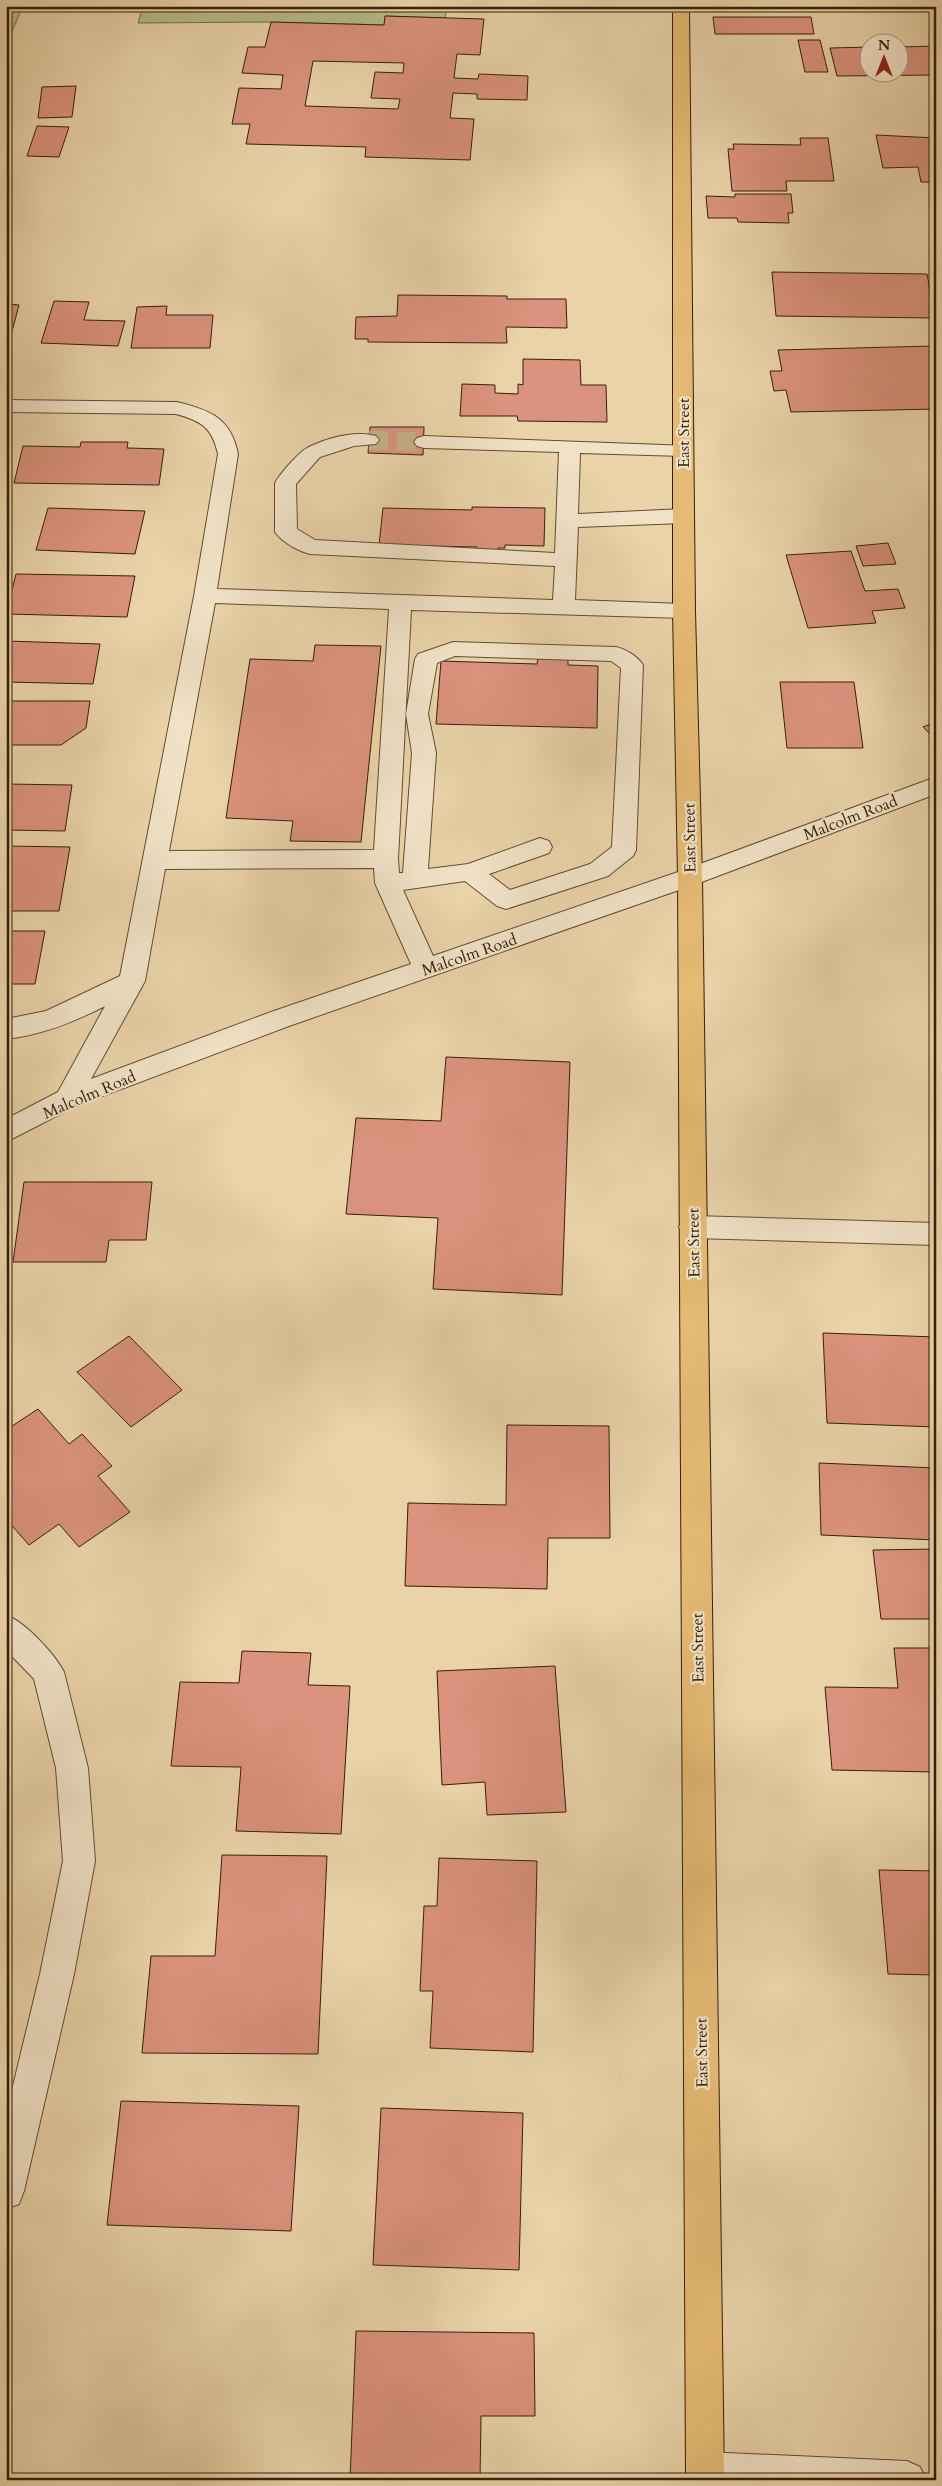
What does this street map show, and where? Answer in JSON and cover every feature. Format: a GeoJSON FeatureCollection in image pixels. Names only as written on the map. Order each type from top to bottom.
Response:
{"type":"FeatureCollection","features":[{"type":"Feature","properties":{"kind":"main road","name":"East Street"},"geometry":{"type":"LineString","coordinates":[[681,6],[683,516],[690,877],[705,2476]]}},
{"type":"Feature","properties":{"kind":"street"},"geometry":{"type":"LineString","coordinates":[[6,406],[177,408],[199,414],[216,425],[226,438],[228,454],[205,596],[132,980],[67,1100]]}},
{"type":"Feature","properties":{"kind":"street"},"geometry":{"type":"LineString","coordinates":[[369,440],[352,440],[313,453],[285,483],[286,532],[310,547],[566,560]]}},
{"type":"Feature","properties":{"kind":"street"},"geometry":{"type":"LineString","coordinates":[[424,442],[683,450]]}},
{"type":"Feature","properties":{"kind":"street"},"geometry":{"type":"LineString","coordinates":[[564,607],[570,446]]}},
{"type":"Feature","properties":{"kind":"street"},"geometry":{"type":"LineString","coordinates":[[566,521],[683,516]]}},
{"type":"Feature","properties":{"kind":"street"},"geometry":{"type":"LineString","coordinates":[[205,596],[684,611]]}},
{"type":"Feature","properties":{"kind":"street"},"geometry":{"type":"LineString","coordinates":[[400,602],[386,871],[426,969]]}},
{"type":"Feature","properties":{"kind":"street"},"geometry":{"type":"LineString","coordinates":[[415,880],[424,753],[417,714],[426,659],[453,649],[616,654],[632,665],[624,850],[599,870],[506,900],[470,872]]}},
{"type":"Feature","properties":{"kind":"street","name":"Malcolm Road"},"geometry":{"type":"LineString","coordinates":[[6,1132],[67,1100],[280,1019],[690,877],[936,785]]}},
{"type":"Feature","properties":{"kind":"street"},"geometry":{"type":"LineString","coordinates":[[155,860],[386,871],[415,880],[470,872],[540,847]]}},
{"type":"Feature","properties":{"kind":"street"},"geometry":{"type":"LineString","coordinates":[[6,1029],[23,1028],[77,1009],[132,980]]}},
{"type":"Feature","properties":{"kind":"street"},"geometry":{"type":"LineString","coordinates":[[693,1227],[936,1234]]}},
{"type":"Feature","properties":{"kind":"street"},"geometry":{"type":"LineString","coordinates":[[6,1629],[48,1672],[72,1768],[79,1861],[58,1974],[6,2191]]}},
{"type":"Feature","properties":{"kind":"street"},"geometry":{"type":"LineString","coordinates":[[705,2476],[907,2480]]}},
{"type":"Feature","properties":{"kind":"green space"},"geometry":{"type":"Polygon","coordinates":[[[6,6],[23,6],[6,45],[6,6]]]}},
{"type":"Feature","properties":{"kind":"green space"},"geometry":{"type":"Polygon","coordinates":[[[143,6],[447,6],[445,18],[386,16],[384,25],[271,22],[138,23],[143,6]]]}},
{"type":"Feature","properties":{"kind":"building"},"geometry":{"type":"Polygon","coordinates":[[[385,16],[484,19],[480,55],[457,54],[454,78],[478,79],[479,74],[528,76],[527,100],[477,99],[477,94],[453,93],[450,118],[474,119],[470,160],[365,157],[366,147],[246,144],[250,124],[232,124],[239,88],[281,89],[283,75],[242,73],[248,47],[265,47],[271,22],[384,25],[385,16]],[[313,61],[305,106],[398,109],[400,99],[371,98],[375,72],[403,73],[404,63],[313,61]]]}},
{"type":"Feature","properties":{"kind":"building"},"geometry":{"type":"Polygon","coordinates":[[[713,17],[811,17],[814,34],[715,34],[713,17]]]}},
{"type":"Feature","properties":{"kind":"building"},"geometry":{"type":"Polygon","coordinates":[[[798,40],[820,40],[828,72],[805,72],[798,40]]]}},
{"type":"Feature","properties":{"kind":"building"},"geometry":{"type":"Polygon","coordinates":[[[936,46],[936,75],[910,75],[910,47],[936,46]]]}},
{"type":"Feature","properties":{"kind":"building"},"geometry":{"type":"Polygon","coordinates":[[[860,47],[860,76],[837,76],[830,48],[860,47]]]}},
{"type":"Feature","properties":{"kind":"building"},"geometry":{"type":"Polygon","coordinates":[[[76,86],[72,117],[38,118],[42,87],[76,86]]]}},
{"type":"Feature","properties":{"kind":"building"},"geometry":{"type":"Polygon","coordinates":[[[37,126],[69,127],[59,157],[27,156],[37,126]]]}},
{"type":"Feature","properties":{"kind":"building"},"geometry":{"type":"Polygon","coordinates":[[[876,135],[936,138],[936,182],[921,182],[918,167],[883,168],[876,135]]]}},
{"type":"Feature","properties":{"kind":"building"},"geometry":{"type":"Polygon","coordinates":[[[800,138],[828,138],[834,181],[786,181],[787,191],[732,191],[728,149],[734,149],[733,144],[801,145],[800,138]]]}},
{"type":"Feature","properties":{"kind":"building"},"geometry":{"type":"Polygon","coordinates":[[[735,194],[791,194],[793,213],[788,213],[789,223],[738,222],[737,218],[708,218],[706,196],[735,197],[735,194]]]}},
{"type":"Feature","properties":{"kind":"building"},"geometry":{"type":"Polygon","coordinates":[[[772,272],[927,274],[935,318],[776,316],[772,272]]]}},
{"type":"Feature","properties":{"kind":"building"},"geometry":{"type":"Polygon","coordinates":[[[398,295],[507,296],[507,299],[566,299],[567,328],[506,327],[507,343],[368,342],[368,339],[355,339],[356,317],[397,316],[398,295]]]}},
{"type":"Feature","properties":{"kind":"building"},"geometry":{"type":"Polygon","coordinates":[[[54,301],[89,302],[84,320],[125,321],[118,346],[41,343],[54,301]]]}},
{"type":"Feature","properties":{"kind":"building"},"geometry":{"type":"Polygon","coordinates":[[[6,304],[19,305],[6,354],[6,304]]]}},
{"type":"Feature","properties":{"kind":"building"},"geometry":{"type":"Polygon","coordinates":[[[167,306],[166,315],[213,315],[210,348],[131,348],[137,307],[167,306]]]}},
{"type":"Feature","properties":{"kind":"building"},"geometry":{"type":"Polygon","coordinates":[[[933,346],[936,355],[936,409],[791,412],[786,390],[774,391],[770,371],[782,371],[778,350],[933,346]]]}},
{"type":"Feature","properties":{"kind":"building"},"geometry":{"type":"Polygon","coordinates":[[[523,359],[580,360],[581,385],[606,385],[607,422],[518,421],[517,416],[460,416],[462,384],[495,385],[495,393],[518,394],[518,384],[523,385],[523,359]]]}},
{"type":"Feature","properties":{"kind":"building"},"geometry":{"type":"Polygon","coordinates":[[[370,427],[424,427],[423,455],[368,453],[370,427]]]}},
{"type":"Feature","properties":{"kind":"building"},"geometry":{"type":"Polygon","coordinates":[[[81,442],[128,442],[127,448],[164,449],[159,485],[14,483],[23,446],[80,447],[81,442]]]}},
{"type":"Feature","properties":{"kind":"building"},"geometry":{"type":"Polygon","coordinates":[[[472,507],[545,508],[544,546],[505,545],[505,548],[498,548],[498,553],[477,552],[477,547],[379,545],[383,508],[472,510],[472,507]]]}},
{"type":"Feature","properties":{"kind":"building"},"geometry":{"type":"Polygon","coordinates":[[[48,508],[145,511],[135,554],[36,550],[48,508]]]}},
{"type":"Feature","properties":{"kind":"building"},"geometry":{"type":"Polygon","coordinates":[[[888,543],[896,564],[863,566],[856,546],[888,543]]]}},
{"type":"Feature","properties":{"kind":"building"},"geometry":{"type":"Polygon","coordinates":[[[851,551],[865,591],[898,589],[905,608],[872,611],[876,623],[808,628],[786,555],[851,551]]]}},
{"type":"Feature","properties":{"kind":"building"},"geometry":{"type":"Polygon","coordinates":[[[16,574],[135,576],[127,617],[6,614],[16,574]]]}},
{"type":"Feature","properties":{"kind":"building"},"geometry":{"type":"Polygon","coordinates":[[[6,641],[100,644],[93,684],[6,682],[6,641]]]}},
{"type":"Feature","properties":{"kind":"building"},"geometry":{"type":"Polygon","coordinates":[[[315,645],[381,646],[361,842],[290,841],[293,821],[226,818],[250,659],[313,661],[315,645]]]}},
{"type":"Feature","properties":{"kind":"building"},"geometry":{"type":"Polygon","coordinates":[[[538,657],[568,658],[568,665],[598,666],[597,728],[436,724],[441,661],[537,664],[538,657]]]}},
{"type":"Feature","properties":{"kind":"building"},"geometry":{"type":"Polygon","coordinates":[[[780,682],[854,682],[863,748],[787,748],[780,682]]]}},
{"type":"Feature","properties":{"kind":"building"},"geometry":{"type":"Polygon","coordinates":[[[6,701],[90,701],[86,728],[61,745],[6,745],[6,701]]]}},
{"type":"Feature","properties":{"kind":"building"},"geometry":{"type":"Polygon","coordinates":[[[936,722],[936,740],[923,727],[936,722]]]}},
{"type":"Feature","properties":{"kind":"building"},"geometry":{"type":"Polygon","coordinates":[[[6,784],[72,785],[65,831],[6,830],[6,784]]]}},
{"type":"Feature","properties":{"kind":"building"},"geometry":{"type":"Polygon","coordinates":[[[6,846],[70,847],[59,911],[6,911],[6,846]]]}},
{"type":"Feature","properties":{"kind":"building"},"geometry":{"type":"Polygon","coordinates":[[[6,931],[45,931],[35,984],[6,984],[6,931]]]}},
{"type":"Feature","properties":{"kind":"building"},"geometry":{"type":"Polygon","coordinates":[[[446,1057],[570,1062],[562,1295],[433,1289],[438,1218],[346,1214],[356,1118],[441,1121],[446,1057]]]}},
{"type":"Feature","properties":{"kind":"building"},"geometry":{"type":"Polygon","coordinates":[[[24,1182],[152,1182],[146,1240],[109,1240],[106,1262],[13,1262],[24,1182]]]}},
{"type":"Feature","properties":{"kind":"building"},"geometry":{"type":"Polygon","coordinates":[[[823,1333],[936,1337],[936,1427],[827,1423],[823,1333]]]}},
{"type":"Feature","properties":{"kind":"building"},"geometry":{"type":"Polygon","coordinates":[[[129,1336],[182,1390],[131,1427],[77,1372],[129,1336]]]}},
{"type":"Feature","properties":{"kind":"building"},"geometry":{"type":"Polygon","coordinates":[[[38,1409],[69,1444],[82,1434],[112,1466],[98,1476],[130,1512],[79,1547],[59,1524],[29,1545],[6,1519],[6,1430],[38,1409]]]}},
{"type":"Feature","properties":{"kind":"building"},"geometry":{"type":"Polygon","coordinates":[[[507,1425],[609,1426],[610,1538],[548,1538],[547,1589],[405,1586],[408,1503],[506,1505],[507,1425]]]}},
{"type":"Feature","properties":{"kind":"building"},"geometry":{"type":"Polygon","coordinates":[[[819,1463],[936,1468],[936,1540],[821,1535],[819,1463]]]}},
{"type":"Feature","properties":{"kind":"building"},"geometry":{"type":"Polygon","coordinates":[[[936,1549],[936,1619],[881,1619],[873,1550],[936,1549]]]}},
{"type":"Feature","properties":{"kind":"building"},"geometry":{"type":"Polygon","coordinates":[[[894,1648],[936,1648],[936,1772],[832,1770],[825,1687],[898,1688],[894,1648]]]}},
{"type":"Feature","properties":{"kind":"building"},"geometry":{"type":"Polygon","coordinates":[[[242,1651],[311,1653],[308,1685],[350,1686],[341,1834],[236,1831],[241,1767],[171,1766],[180,1682],[239,1683],[242,1651]]]}},
{"type":"Feature","properties":{"kind":"building"},"geometry":{"type":"Polygon","coordinates":[[[555,1666],[566,1812],[487,1815],[485,1782],[442,1785],[437,1671],[555,1666]]]}},
{"type":"Feature","properties":{"kind":"building"},"geometry":{"type":"Polygon","coordinates":[[[222,1855],[327,1856],[318,2054],[142,2053],[151,1956],[215,1956],[222,1855]]]}},
{"type":"Feature","properties":{"kind":"building"},"geometry":{"type":"Polygon","coordinates":[[[439,1858],[537,1861],[533,2052],[430,2048],[433,1991],[420,1991],[424,1906],[437,1906],[439,1858]]]}},
{"type":"Feature","properties":{"kind":"building"},"geometry":{"type":"Polygon","coordinates":[[[879,1870],[936,1871],[936,1975],[888,1974],[879,1870]]]}},
{"type":"Feature","properties":{"kind":"building"},"geometry":{"type":"Polygon","coordinates":[[[121,2101],[299,2106],[291,2231],[107,2225],[121,2101]]]}},
{"type":"Feature","properties":{"kind":"building"},"geometry":{"type":"Polygon","coordinates":[[[381,2108],[523,2113],[519,2270],[373,2265],[381,2108]]]}},
{"type":"Feature","properties":{"kind":"building"},"geometry":{"type":"Polygon","coordinates":[[[356,2331],[534,2333],[535,2416],[481,2416],[480,2480],[350,2480],[356,2331]]]}},
{"type":"Feature","properties":{"kind":"tunnel"},"geometry":{"type":"LineString","coordinates":[[369,440],[424,442]]}}]}
